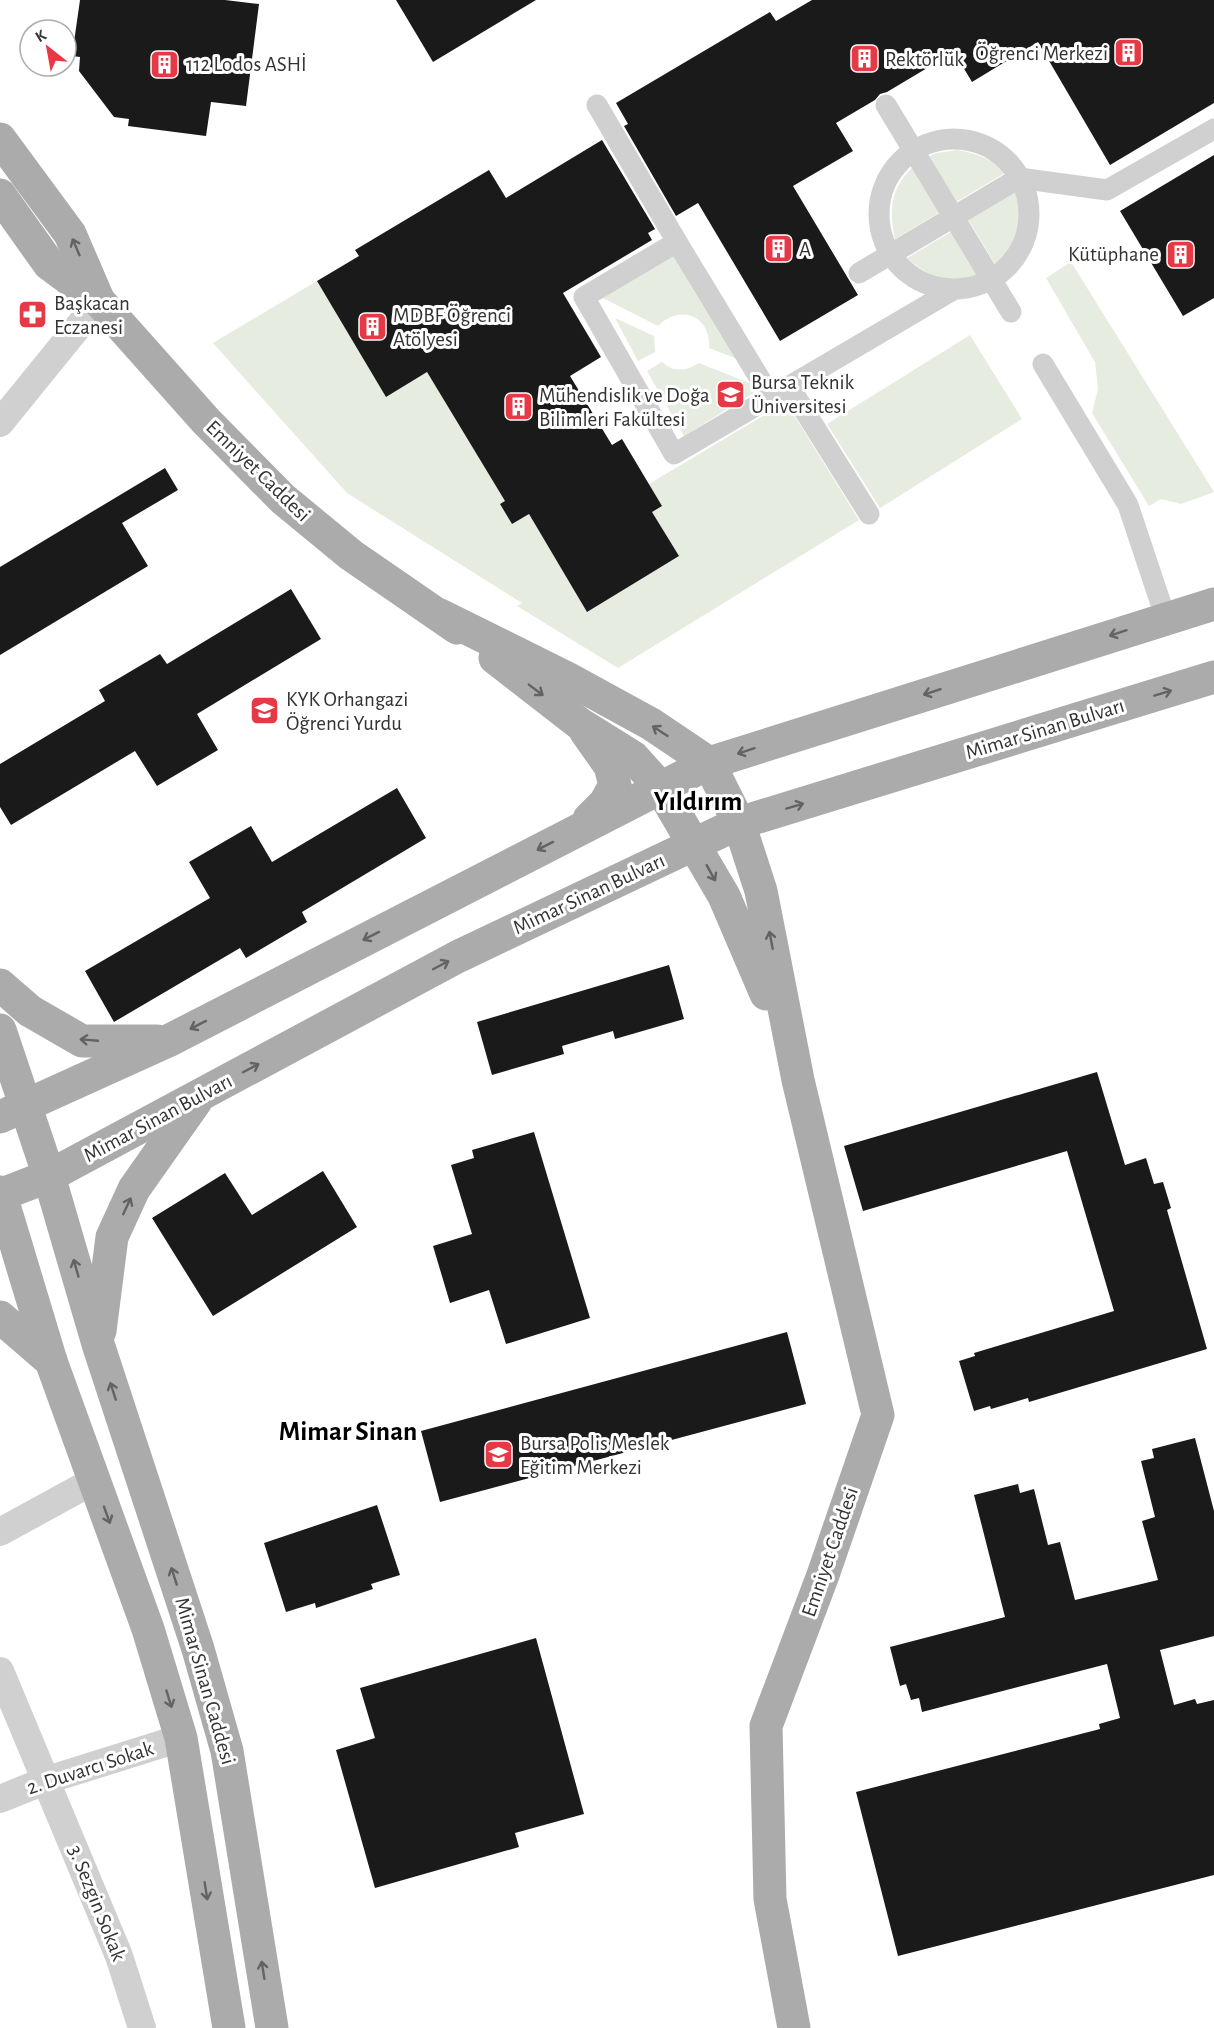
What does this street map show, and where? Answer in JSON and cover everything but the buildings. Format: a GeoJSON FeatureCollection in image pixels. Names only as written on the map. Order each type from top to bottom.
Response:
{"type":"FeatureCollection","features":[{"type":"Feature","properties":{"kind":"main road","name":"Emniyet Caddesi"},"geometry":{"type":"LineString","coordinates":[[0,140],[70,234],[99,301]]}},
{"type":"Feature","properties":{"kind":"main road","name":"Emniyet Caddesi"},"geometry":{"type":"LineString","coordinates":[[0,195],[49,264],[99,301],[206,421],[283,499],[351,555],[440,615]]}},
{"type":"Feature","properties":{"kind":"main road"},"geometry":{"type":"LineString","coordinates":[[13,1112],[168,1041],[709,763],[1214,604]]}},
{"type":"Feature","properties":{"kind":"main road"},"geometry":{"type":"LineString","coordinates":[[440,615],[580,724],[633,757],[660,787],[724,896],[758,970],[798,1080]]}},
{"type":"Feature","properties":{"kind":"main road"},"geometry":{"type":"LineString","coordinates":[[440,615],[567,678],[651,724],[709,763],[740,823],[761,891],[798,1080]]}},
{"type":"Feature","properties":{"kind":"main road","name":"Mimar Sinan Bulvarı"},"geometry":{"type":"LineString","coordinates":[[0,1194],[49,1176],[457,957],[740,823],[1214,677]]}},
{"type":"Feature","properties":{"kind":"main road"},"geometry":{"type":"LineString","coordinates":[[580,724],[610,766],[615,785],[605,802],[581,828]]}},
{"type":"Feature","properties":{"kind":"main road"},"geometry":{"type":"LineString","coordinates":[[0,985],[30,1011],[82,1041],[168,1041]]}},
{"type":"Feature","properties":{"kind":"main road","name":"Mimar Sinan Caddesi"},"geometry":{"type":"LineString","coordinates":[[0,1030],[13,1112],[49,1176],[98,1344],[198,1649],[227,1751],[272,2028]]}},
{"type":"Feature","properties":{"kind":"main road","name":"Emniyet Caddesi"},"geometry":{"type":"LineString","coordinates":[[794,2028],[770,1899],[766,1726],[823,1575],[878,1415],[798,1080]]}},
{"type":"Feature","properties":{"kind":"main road"},"geometry":{"type":"LineString","coordinates":[[98,1344],[112,1237],[134,1189],[200,1096]]}},
{"type":"Feature","properties":{"kind":"main road","name":"Mimar Sinan Caddesi"},"geometry":{"type":"LineString","coordinates":[[0,1194],[51,1361],[148,1629],[181,1738],[230,2028]]}},
{"type":"Feature","properties":{"kind":"main road"},"geometry":{"type":"LineString","coordinates":[[0,1317],[51,1361]]}},
{"type":"Feature","properties":{"kind":"street"},"geometry":{"type":"LineString","coordinates":[[597,105],[676,242],[780,392],[869,514]]}},
{"type":"Feature","properties":{"kind":"street"},"geometry":{"type":"LineString","coordinates":[[886,105],[1011,312]]}},
{"type":"Feature","properties":{"kind":"street"},"geometry":{"type":"LineString","coordinates":[[859,273],[1019,178],[1107,190],[1214,129]]}},
{"type":"Feature","properties":{"kind":"street"},"geometry":{"type":"LineString","coordinates":[[958,138],[989,146],[1015,168],[1019,178],[1030,202],[1028,234],[1014,262],[992,280],[969,289],[953,290],[928,285],[896,262],[887,248],[879,223],[882,192],[894,169],[903,158],[926,144],[958,138]]}},
{"type":"Feature","properties":{"kind":"street"},"geometry":{"type":"LineString","coordinates":[[676,242],[584,297],[674,454],[953,290]]}},
{"type":"Feature","properties":{"kind":"street"},"geometry":{"type":"LineString","coordinates":[[0,423],[99,301]]}},
{"type":"Feature","properties":{"kind":"street"},"geometry":{"type":"LineString","coordinates":[[1043,364],[1128,505],[1166,619]]}},
{"type":"Feature","properties":{"kind":"street"},"geometry":{"type":"LineString","coordinates":[[0,1532],[95,1480]]}},
{"type":"Feature","properties":{"kind":"street","name":"3. Sezgin Sokak"},"geometry":{"type":"LineString","coordinates":[[0,1671],[119,1956],[142,2028]]}},
{"type":"Feature","properties":{"kind":"street","name":"2. Duvarcı Sokak"},"geometry":{"type":"LineString","coordinates":[[0,1799],[47,1780],[181,1738]]}},
{"type":"Feature","properties":{"kind":"shaded area"},"geometry":{"type":"Polygon","coordinates":[[[957,150],[983,157],[1005,173],[956,202],[928,157],[936,153],[957,150]]]}},
{"type":"Feature","properties":{"kind":"shaded area"},"geometry":{"type":"Polygon","coordinates":[[[913,167],[940,212],[895,239],[892,219],[893,200],[900,183],[913,167]]]}},
{"type":"Feature","properties":{"kind":"shaded area"},"geometry":{"type":"Polygon","coordinates":[[[1016,191],[1021,211],[1018,232],[1010,250],[996,266],[968,219],[1016,191]]]}},
{"type":"Feature","properties":{"kind":"shaded area"},"geometry":{"type":"Polygon","coordinates":[[[951,232],[978,276],[958,280],[940,278],[931,275],[907,258],[951,232]]]}},
{"type":"Feature","properties":{"kind":"shaded area"},"geometry":{"type":"Polygon","coordinates":[[[671,253],[681,257],[745,362],[709,348],[705,328],[692,316],[676,316],[658,326],[599,296],[671,253]]]}},
{"type":"Feature","properties":{"kind":"shaded area"},"geometry":{"type":"Polygon","coordinates":[[[1071,262],[1214,492],[1181,504],[1161,499],[1149,506],[1092,413],[1098,389],[1095,362],[1046,278],[1071,262]]]}},
{"type":"Feature","properties":{"kind":"shaded area"},"geometry":{"type":"Polygon","coordinates":[[[317,281],[386,396],[427,372],[505,501],[500,504],[512,524],[529,514],[587,611],[678,557],[652,512],[649,484],[786,402],[859,520],[618,668],[517,606],[522,603],[347,493],[213,343],[317,281]]]}},
{"type":"Feature","properties":{"kind":"shaded area"},"geometry":{"type":"Polygon","coordinates":[[[615,318],[654,336],[655,352],[638,361],[615,318]]]}},
{"type":"Feature","properties":{"kind":"shaded area"},"geometry":{"type":"Polygon","coordinates":[[[970,335],[1022,419],[880,508],[827,424],[970,335]]]}},
{"type":"Feature","properties":{"kind":"shaded area"},"geometry":{"type":"Polygon","coordinates":[[[662,362],[671,368],[680,370],[699,363],[754,385],[758,390],[684,436],[647,371],[662,362]]]}},
{"type":"Feature","properties":{"kind":"place","name":"Öğrenci Merkezi"},"geometry":{"type":"Point","coordinates":[1129,53]}},
{"type":"Feature","properties":{"kind":"place","name":"Rektörlük"},"geometry":{"type":"Point","coordinates":[864,59]}},
{"type":"Feature","properties":{"kind":"place","name":"112 Lodos ASHİ"},"geometry":{"type":"Point","coordinates":[165,64]}},
{"type":"Feature","properties":{"kind":"place","name":"A"},"geometry":{"type":"Point","coordinates":[778,249]}},
{"type":"Feature","properties":{"kind":"place","name":"Kütüphane"},"geometry":{"type":"Point","coordinates":[1180,254]}},
{"type":"Feature","properties":{"kind":"place","name":"Başkacan Eczanesi"},"geometry":{"type":"Point","coordinates":[33,315]}},
{"type":"Feature","properties":{"kind":"place","name":"MDBF Öğrenci Atölyesi"},"geometry":{"type":"Point","coordinates":[372,327]}},
{"type":"Feature","properties":{"kind":"place","name":"Bursa Teknik Üniversitesi"},"geometry":{"type":"Point","coordinates":[730,394]}},
{"type":"Feature","properties":{"kind":"place","name":"Mühendislik ve Doğa Bilimleri Fakültesi"},"geometry":{"type":"Point","coordinates":[518,407]}},
{"type":"Feature","properties":{"kind":"place","name":"KYK Orhangazi Öğrenci Yurdu"},"geometry":{"type":"Point","coordinates":[265,711]}},
{"type":"Feature","properties":{"kind":"place","name":"Bursa Polis Meslek Eğitim Merkezi"},"geometry":{"type":"Point","coordinates":[499,1455]}},
{"type":"Feature","properties":{"kind":"district","name":"Yıldırım"},"geometry":{"type":"Point","coordinates":[698,801]}},
{"type":"Feature","properties":{"kind":"district","name":"Mimar Sinan"},"geometry":{"type":"Point","coordinates":[348,1431]}}]}
